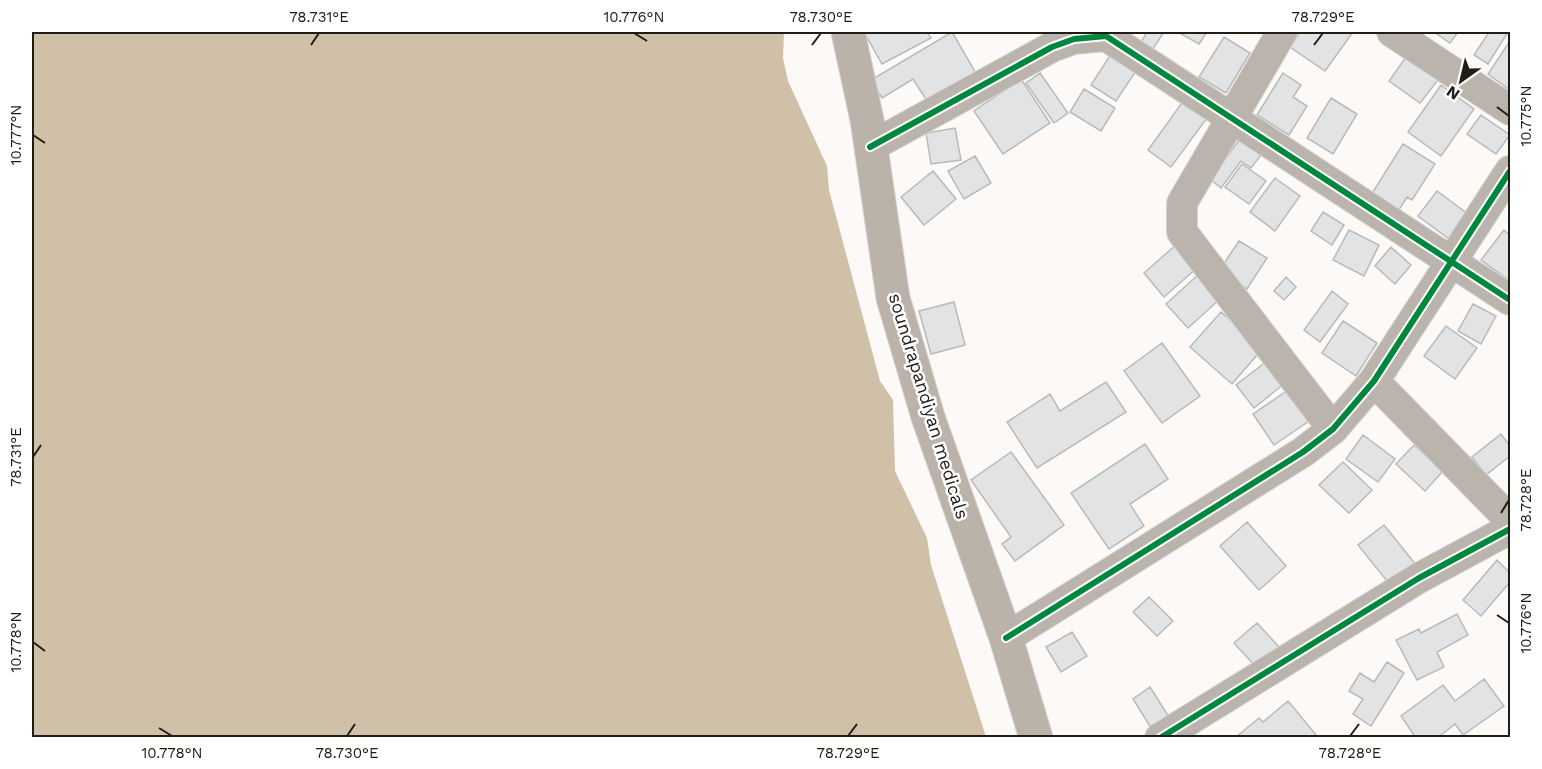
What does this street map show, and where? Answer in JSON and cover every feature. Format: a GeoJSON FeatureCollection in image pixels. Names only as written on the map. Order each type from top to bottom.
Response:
{"type":"FeatureCollection","features":[{"type":"Feature","properties":{"kind":"main road","name":"soundrapandiyan medicals"},"geometry":{"type":"LineString","coordinates":[[848,32],[867,120],[893,298],[928,417],[1006,638],[1036,738]]}},
{"type":"Feature","properties":{"kind":"street"},"geometry":{"type":"LineString","coordinates":[[1282,32],[1182,203],[1182,232],[1333,429]]}},
{"type":"Feature","properties":{"kind":"street"},"geometry":{"type":"LineString","coordinates":[[1392,32],[1510,110]]}},
{"type":"Feature","properties":{"kind":"street"},"geometry":{"type":"LineString","coordinates":[[870,147],[1052,47],[1074,39],[1106,36],[1510,300]]}},
{"type":"Feature","properties":{"kind":"street"},"geometry":{"type":"LineString","coordinates":[[1006,638],[1303,452],[1333,429],[1374,381],[1510,171]]}},
{"type":"Feature","properties":{"kind":"street"},"geometry":{"type":"LineString","coordinates":[[1374,381],[1510,520]]}},
{"type":"Feature","properties":{"kind":"street"},"geometry":{"type":"LineString","coordinates":[[1160,738],[1419,578],[1510,529]]}},
{"type":"Feature","properties":{"kind":"shaded area"},"geometry":{"type":"Polygon","coordinates":[[[32,32],[784,32],[783,58],[788,81],[827,166],[829,190],[880,381],[893,400],[895,471],[927,538],[931,565],[986,737],[32,737],[32,32]]]}},
{"type":"Feature","properties":{"kind":"building"},"geometry":{"type":"Polygon","coordinates":[[[864,32],[927,32],[931,38],[882,64],[864,32]]]}},
{"type":"Feature","properties":{"kind":"building"},"geometry":{"type":"Polygon","coordinates":[[[952,32],[977,75],[929,104],[913,79],[882,98],[871,80],[952,32]]]}},
{"type":"Feature","properties":{"kind":"building"},"geometry":{"type":"Polygon","coordinates":[[[1147,32],[1164,32],[1151,52],[1140,44],[1147,32]]]}},
{"type":"Feature","properties":{"kind":"building"},"geometry":{"type":"Polygon","coordinates":[[[1178,32],[1207,32],[1199,44],[1178,32]]]}},
{"type":"Feature","properties":{"kind":"building"},"geometry":{"type":"Polygon","coordinates":[[[1300,32],[1353,32],[1325,71],[1290,47],[1300,32]]]}},
{"type":"Feature","properties":{"kind":"building"},"geometry":{"type":"Polygon","coordinates":[[[1434,32],[1458,32],[1450,43],[1434,32]]]}},
{"type":"Feature","properties":{"kind":"building"},"geometry":{"type":"Polygon","coordinates":[[[1489,32],[1508,32],[1488,64],[1474,55],[1489,32]]]}},
{"type":"Feature","properties":{"kind":"building"},"geometry":{"type":"Polygon","coordinates":[[[1224,37],[1250,53],[1226,93],[1199,77],[1224,37]]]}},
{"type":"Feature","properties":{"kind":"building"},"geometry":{"type":"Polygon","coordinates":[[[1510,41],[1510,90],[1488,74],[1510,41]]]}},
{"type":"Feature","properties":{"kind":"building"},"geometry":{"type":"Polygon","coordinates":[[[1113,51],[1138,68],[1116,101],[1091,85],[1113,51]]]}},
{"type":"Feature","properties":{"kind":"building"},"geometry":{"type":"Polygon","coordinates":[[[1406,57],[1438,80],[1420,103],[1389,81],[1406,57]]]}},
{"type":"Feature","properties":{"kind":"building"},"geometry":{"type":"Polygon","coordinates":[[[1040,73],[1068,113],[1054,123],[1026,83],[1040,73]]]}},
{"type":"Feature","properties":{"kind":"building"},"geometry":{"type":"Polygon","coordinates":[[[1283,73],[1301,85],[1293,97],[1307,106],[1289,135],[1257,115],[1283,73]]]}},
{"type":"Feature","properties":{"kind":"building"},"geometry":{"type":"Polygon","coordinates":[[[1021,79],[1050,123],[1003,154],[974,111],[1021,79]]]}},
{"type":"Feature","properties":{"kind":"building"},"geometry":{"type":"Polygon","coordinates":[[[1441,85],[1474,109],[1441,156],[1408,132],[1441,85]]]}},
{"type":"Feature","properties":{"kind":"building"},"geometry":{"type":"Polygon","coordinates":[[[1084,89],[1115,108],[1101,131],[1070,112],[1084,89]]]}},
{"type":"Feature","properties":{"kind":"building"},"geometry":{"type":"Polygon","coordinates":[[[1331,98],[1357,114],[1333,154],[1307,138],[1331,98]]]}},
{"type":"Feature","properties":{"kind":"building"},"geometry":{"type":"Polygon","coordinates":[[[1184,100],[1207,118],[1171,167],[1148,150],[1184,100]]]}},
{"type":"Feature","properties":{"kind":"building"},"geometry":{"type":"Polygon","coordinates":[[[1481,115],[1510,135],[1496,154],[1467,134],[1481,115]]]}},
{"type":"Feature","properties":{"kind":"building"},"geometry":{"type":"Polygon","coordinates":[[[955,128],[961,160],[931,164],[926,133],[955,128]]]}},
{"type":"Feature","properties":{"kind":"building"},"geometry":{"type":"Polygon","coordinates":[[[1240,139],[1261,155],[1251,168],[1241,161],[1221,188],[1210,179],[1240,139]]]}},
{"type":"Feature","properties":{"kind":"building"},"geometry":{"type":"Polygon","coordinates":[[[1403,144],[1435,164],[1412,200],[1407,197],[1393,219],[1366,203],[1403,144]]]}},
{"type":"Feature","properties":{"kind":"building"},"geometry":{"type":"Polygon","coordinates":[[[975,156],[991,183],[964,199],[948,171],[975,156]]]}},
{"type":"Feature","properties":{"kind":"building"},"geometry":{"type":"Polygon","coordinates":[[[1242,164],[1266,181],[1249,204],[1225,187],[1242,164]]]}},
{"type":"Feature","properties":{"kind":"building"},"geometry":{"type":"Polygon","coordinates":[[[933,171],[956,199],[924,225],[901,197],[933,171]]]}},
{"type":"Feature","properties":{"kind":"building"},"geometry":{"type":"Polygon","coordinates":[[[1275,178],[1300,196],[1275,231],[1250,212],[1275,178]]]}},
{"type":"Feature","properties":{"kind":"building"},"geometry":{"type":"Polygon","coordinates":[[[1437,191],[1468,214],[1449,239],[1418,216],[1437,191]]]}},
{"type":"Feature","properties":{"kind":"building"},"geometry":{"type":"Polygon","coordinates":[[[1323,212],[1344,225],[1332,245],[1311,231],[1323,212]]]}},
{"type":"Feature","properties":{"kind":"building"},"geometry":{"type":"Polygon","coordinates":[[[1349,230],[1379,245],[1364,276],[1333,260],[1349,230]]]}},
{"type":"Feature","properties":{"kind":"building"},"geometry":{"type":"Polygon","coordinates":[[[1504,230],[1510,235],[1510,281],[1481,260],[1504,230]]]}},
{"type":"Feature","properties":{"kind":"building"},"geometry":{"type":"Polygon","coordinates":[[[1239,241],[1267,258],[1247,289],[1219,271],[1239,241]]]}},
{"type":"Feature","properties":{"kind":"building"},"geometry":{"type":"Polygon","coordinates":[[[1177,244],[1198,267],[1164,297],[1144,273],[1177,244]]]}},
{"type":"Feature","properties":{"kind":"building"},"geometry":{"type":"Polygon","coordinates":[[[1391,247],[1411,265],[1395,284],[1375,266],[1391,247]]]}},
{"type":"Feature","properties":{"kind":"building"},"geometry":{"type":"Polygon","coordinates":[[[1199,274],[1221,298],[1188,328],[1166,304],[1199,274]]]}},
{"type":"Feature","properties":{"kind":"building"},"geometry":{"type":"Polygon","coordinates":[[[1286,277],[1296,287],[1284,300],[1274,291],[1286,277]]]}},
{"type":"Feature","properties":{"kind":"building"},"geometry":{"type":"Polygon","coordinates":[[[1332,291],[1348,304],[1320,342],[1304,330],[1332,291]]]}},
{"type":"Feature","properties":{"kind":"building"},"geometry":{"type":"Polygon","coordinates":[[[954,302],[965,345],[931,354],[919,311],[954,302]]]}},
{"type":"Feature","properties":{"kind":"building"},"geometry":{"type":"Polygon","coordinates":[[[1473,304],[1496,316],[1481,344],[1458,331],[1473,304]]]}},
{"type":"Feature","properties":{"kind":"building"},"geometry":{"type":"Polygon","coordinates":[[[1221,312],[1263,348],[1232,384],[1190,347],[1221,312]]]}},
{"type":"Feature","properties":{"kind":"building"},"geometry":{"type":"Polygon","coordinates":[[[1343,321],[1377,343],[1356,376],[1322,353],[1343,321]]]}},
{"type":"Feature","properties":{"kind":"building"},"geometry":{"type":"Polygon","coordinates":[[[1446,326],[1477,348],[1455,379],[1424,356],[1446,326]]]}},
{"type":"Feature","properties":{"kind":"building"},"geometry":{"type":"Polygon","coordinates":[[[1162,343],[1200,396],[1162,423],[1124,371],[1162,343]]]}},
{"type":"Feature","properties":{"kind":"building"},"geometry":{"type":"Polygon","coordinates":[[[1267,361],[1285,383],[1254,408],[1236,385],[1267,361]]]}},
{"type":"Feature","properties":{"kind":"building"},"geometry":{"type":"Polygon","coordinates":[[[1106,382],[1126,412],[1037,468],[1007,422],[1050,394],[1060,411],[1106,382]]]}},
{"type":"Feature","properties":{"kind":"building"},"geometry":{"type":"Polygon","coordinates":[[[1288,390],[1309,421],[1274,445],[1253,414],[1288,390]]]}},
{"type":"Feature","properties":{"kind":"building"},"geometry":{"type":"Polygon","coordinates":[[[1501,434],[1510,446],[1510,456],[1486,475],[1472,457],[1501,434]]]}},
{"type":"Feature","properties":{"kind":"building"},"geometry":{"type":"Polygon","coordinates":[[[1363,435],[1395,459],[1378,482],[1346,459],[1363,435]]]}},
{"type":"Feature","properties":{"kind":"building"},"geometry":{"type":"Polygon","coordinates":[[[1145,444],[1168,479],[1130,504],[1144,526],[1109,549],[1071,493],[1145,444]]]}},
{"type":"Feature","properties":{"kind":"building"},"geometry":{"type":"Polygon","coordinates":[[[1414,445],[1443,471],[1425,491],[1396,464],[1414,445]]]}},
{"type":"Feature","properties":{"kind":"building"},"geometry":{"type":"Polygon","coordinates":[[[1011,452],[1064,525],[1015,561],[1002,544],[1011,537],[971,480],[1011,452]]]}},
{"type":"Feature","properties":{"kind":"building"},"geometry":{"type":"Polygon","coordinates":[[[1343,462],[1372,490],[1349,513],[1319,485],[1343,462]]]}},
{"type":"Feature","properties":{"kind":"building"},"geometry":{"type":"Polygon","coordinates":[[[1247,522],[1286,566],[1259,590],[1220,546],[1247,522]]]}},
{"type":"Feature","properties":{"kind":"building"},"geometry":{"type":"Polygon","coordinates":[[[1384,525],[1416,565],[1391,586],[1358,545],[1384,525]]]}},
{"type":"Feature","properties":{"kind":"building"},"geometry":{"type":"Polygon","coordinates":[[[1497,560],[1510,573],[1510,582],[1481,616],[1463,600],[1497,560]]]}},
{"type":"Feature","properties":{"kind":"building"},"geometry":{"type":"Polygon","coordinates":[[[1149,597],[1173,621],[1157,636],[1133,612],[1149,597]]]}},
{"type":"Feature","properties":{"kind":"building"},"geometry":{"type":"Polygon","coordinates":[[[1457,614],[1468,635],[1437,652],[1444,667],[1417,680],[1396,640],[1419,629],[1421,633],[1457,614]]]}},
{"type":"Feature","properties":{"kind":"building"},"geometry":{"type":"Polygon","coordinates":[[[1257,623],[1281,649],[1258,669],[1234,643],[1257,623]]]}},
{"type":"Feature","properties":{"kind":"building"},"geometry":{"type":"Polygon","coordinates":[[[1072,632],[1087,656],[1061,672],[1046,647],[1072,632]]]}},
{"type":"Feature","properties":{"kind":"building"},"geometry":{"type":"Polygon","coordinates":[[[1387,662],[1404,673],[1371,726],[1353,714],[1363,699],[1349,691],[1360,673],[1374,682],[1387,662]]]}},
{"type":"Feature","properties":{"kind":"building"},"geometry":{"type":"Polygon","coordinates":[[[1484,679],[1504,706],[1463,735],[1455,724],[1437,738],[1416,738],[1401,716],[1443,685],[1455,701],[1484,679]]]}},
{"type":"Feature","properties":{"kind":"building"},"geometry":{"type":"Polygon","coordinates":[[[1150,687],[1169,717],[1151,728],[1133,699],[1150,687]]]}},
{"type":"Feature","properties":{"kind":"building"},"geometry":{"type":"Polygon","coordinates":[[[1288,701],[1317,736],[1316,738],[1235,738],[1259,718],[1263,722],[1288,701]]]}},
{"type":"Feature","properties":{"kind":"cycle path"},"geometry":{"type":"LineString","coordinates":[[870,147],[1052,47],[1074,39],[1106,36],[1510,300]]}},
{"type":"Feature","properties":{"kind":"cycle path"},"geometry":{"type":"LineString","coordinates":[[1006,638],[1303,452],[1333,429],[1374,381],[1510,171]]}},
{"type":"Feature","properties":{"kind":"cycle path"},"geometry":{"type":"LineString","coordinates":[[1160,738],[1419,578],[1510,529]]}}]}
